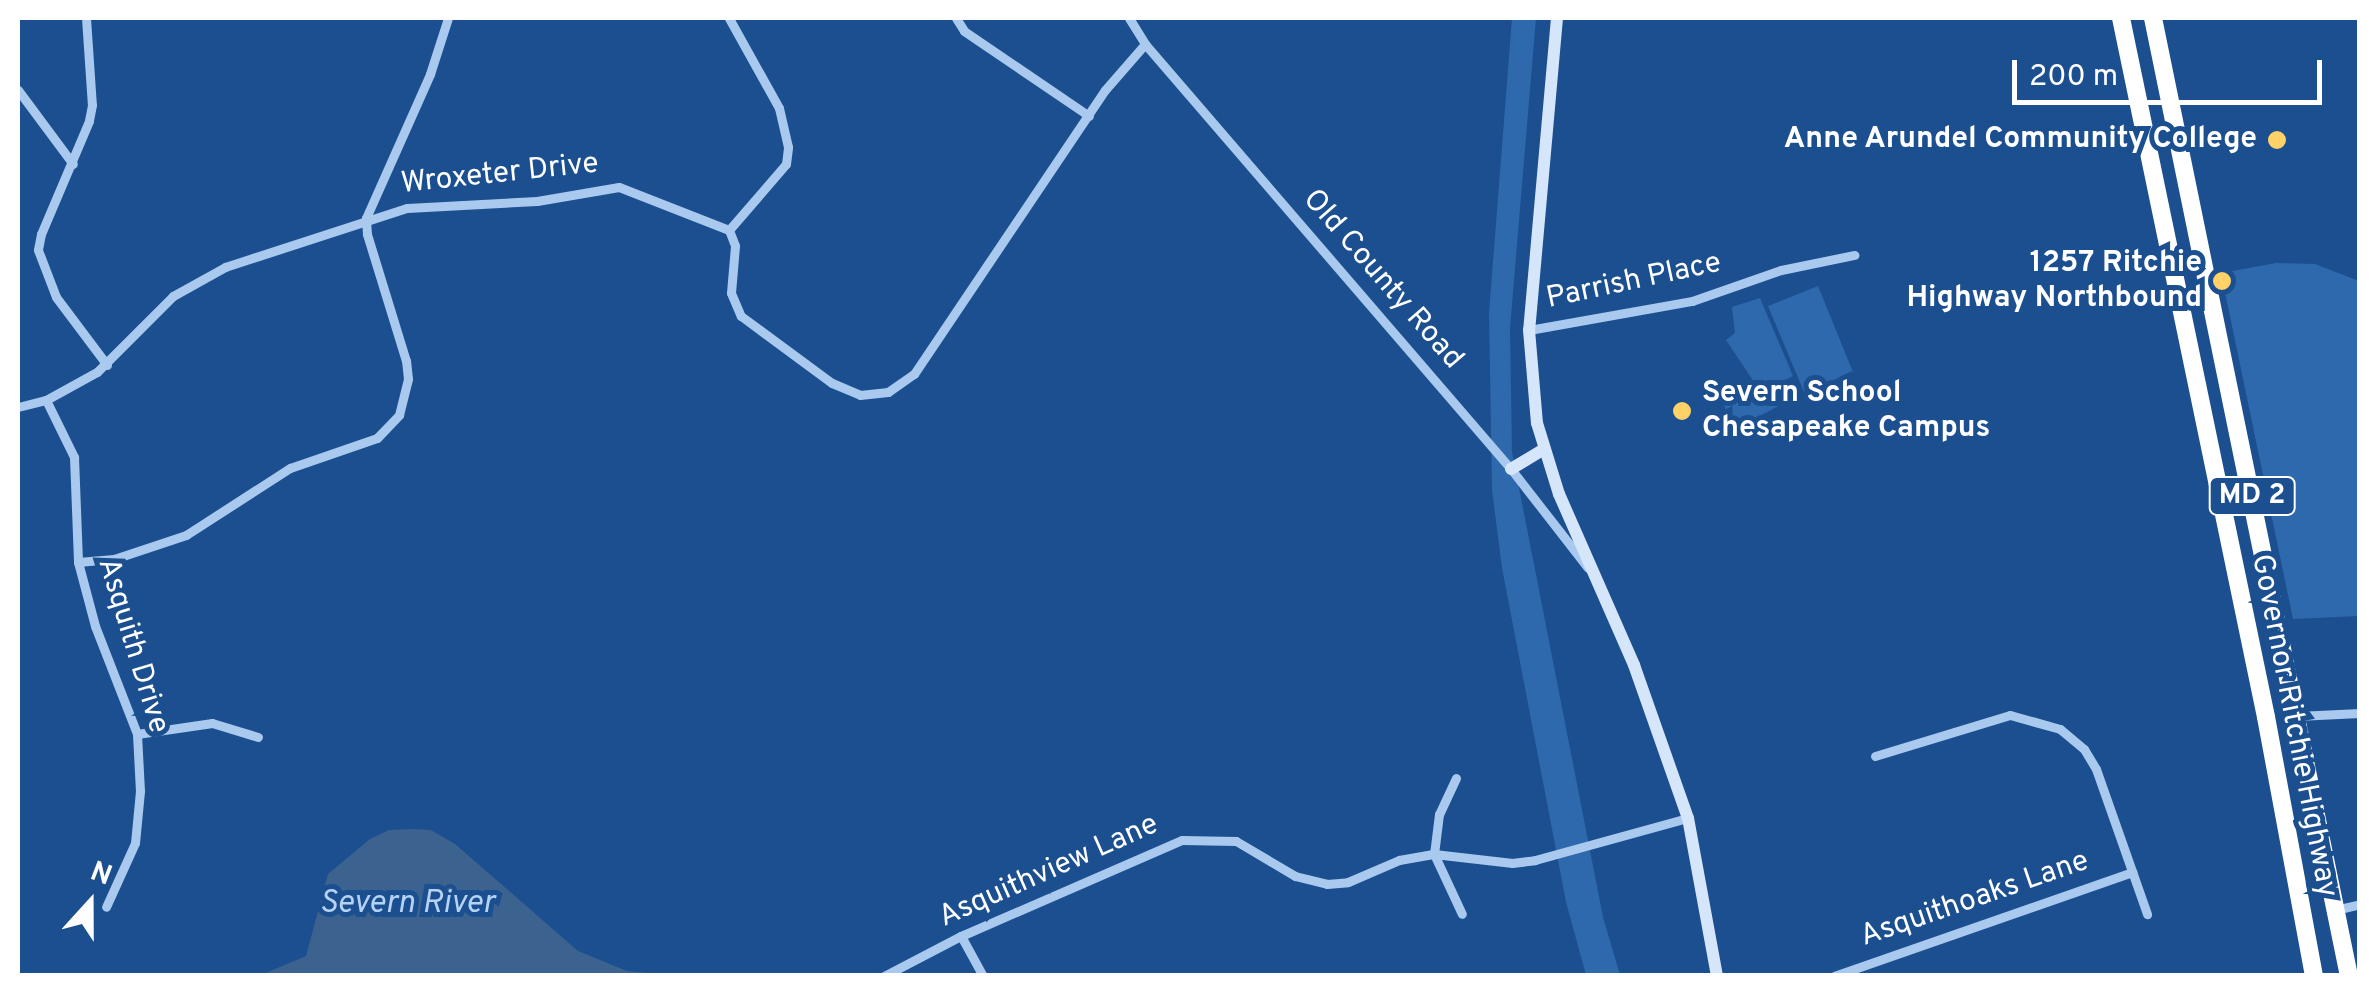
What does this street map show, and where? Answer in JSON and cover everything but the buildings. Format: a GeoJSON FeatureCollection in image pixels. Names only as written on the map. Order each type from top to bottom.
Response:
{"type":"FeatureCollection","features":[{"type":"Feature","properties":{"kind":"highway","name":"Governor Ritchie Highway"},"geometry":{"type":"LineString","coordinates":[[2122,18],[2280,788],[2314,976]]}},
{"type":"Feature","properties":{"kind":"highway","name":"Governor Ritchie Highway"},"geometry":{"type":"LineString","coordinates":[[2153,18],[2349,976]]}},
{"type":"Feature","properties":{"kind":"highway"},"geometry":{"type":"LineString","coordinates":[[2280,788],[2309,783]]}},
{"type":"Feature","properties":{"kind":"street"},"geometry":{"type":"LineString","coordinates":[[86,18],[92,104],[74,164],[41,234],[38,250],[56,297],[107,365]]}},
{"type":"Feature","properties":{"kind":"street"},"geometry":{"type":"LineString","coordinates":[[78,562],[114,560],[157,548],[186,535],[290,468],[347,450],[390,428],[405,397],[406,361],[366,234],[366,218],[430,74],[448,18]]}},
{"type":"Feature","properties":{"kind":"street"},"geometry":{"type":"LineString","coordinates":[[730,18],[778,108],[788,146],[786,164],[729,230],[734,246],[731,293],[748,324],[832,383],[860,395],[888,392],[921,365],[1089,116],[1145,44]]}},
{"type":"Feature","properties":{"kind":"street"},"geometry":{"type":"LineString","coordinates":[[956,18],[964,31],[1089,116]]}},
{"type":"Feature","properties":{"kind":"street","name":"Old County Road"},"geometry":{"type":"LineString","coordinates":[[1129,18],[1145,44],[1511,469],[1596,577]]}},
{"type":"Feature","properties":{"kind":"street"},"geometry":{"type":"LineString","coordinates":[[1557,18],[1529,330],[1532,390],[1544,449],[1634,665],[1688,818],[1717,976]]}},
{"type":"Feature","properties":{"kind":"street"},"geometry":{"type":"LineString","coordinates":[[18,90],[74,164]]}},
{"type":"Feature","properties":{"kind":"street","name":"Wroxeter Drive"},"geometry":{"type":"LineString","coordinates":[[18,406],[46,400],[107,365],[189,283],[366,218],[408,208],[537,201],[619,187],[729,230]]}},
{"type":"Feature","properties":{"kind":"street","name":"Parrish Place"},"geometry":{"type":"LineString","coordinates":[[1529,330],[1692,302],[1722,294],[1749,280],[1854,255]]}},
{"type":"Feature","properties":{"kind":"street","name":"Asquith Drive"},"geometry":{"type":"LineString","coordinates":[[46,400],[74,456],[78,562],[95,626],[137,734],[140,791],[135,843],[106,907]]}},
{"type":"Feature","properties":{"kind":"street"},"geometry":{"type":"LineString","coordinates":[[1511,469],[1544,449]]}},
{"type":"Feature","properties":{"kind":"street"},"geometry":{"type":"LineString","coordinates":[[2298,716],[2360,713]]}},
{"type":"Feature","properties":{"kind":"street"},"geometry":{"type":"LineString","coordinates":[[1875,756],[2010,715],[2060,729],[2084,749],[2096,768],[2147,914]]}},
{"type":"Feature","properties":{"kind":"street"},"geometry":{"type":"LineString","coordinates":[[137,734],[212,723],[258,737]]}},
{"type":"Feature","properties":{"kind":"street"},"geometry":{"type":"LineString","coordinates":[[1456,778],[1442,804],[1434,854],[1462,914]]}},
{"type":"Feature","properties":{"kind":"street","name":"Asquithview Lane"},"geometry":{"type":"LineString","coordinates":[[889,974],[961,936],[1182,840],[1236,841],[1295,876],[1327,884],[1348,882],[1400,860],[1434,854],[1512,863],[1535,860],[1688,818]]}},
{"type":"Feature","properties":{"kind":"street","name":"Asquithoaks Lane"},"geometry":{"type":"LineString","coordinates":[[1834,976],[2132,872]]}},
{"type":"Feature","properties":{"kind":"street"},"geometry":{"type":"LineString","coordinates":[[2335,910],[2360,904]]}},
{"type":"Feature","properties":{"kind":"street"},"geometry":{"type":"LineString","coordinates":[[961,936],[983,976]]}},
{"type":"Feature","properties":{"kind":"shaded area"},"geometry":{"type":"Polygon","coordinates":[[[1512,18],[1536,18],[1510,328],[1512,452],[1603,917],[1620,975],[1586,975],[1566,902],[1502,568],[1492,490],[1489,313],[1512,18]]]}},
{"type":"Feature","properties":{"kind":"shaded area"},"geometry":{"type":"Polygon","coordinates":[[[2276,263],[2315,264],[2359,281],[2359,616],[2293,619],[2221,273],[2276,263]]]}},
{"type":"Feature","properties":{"kind":"shaded area"},"geometry":{"type":"Polygon","coordinates":[[[1818,286],[1853,372],[1804,392],[1768,306],[1818,286]]]}},
{"type":"Feature","properties":{"kind":"shaded area"},"geometry":{"type":"Polygon","coordinates":[[[1760,298],[1793,376],[1779,383],[1788,401],[1735,429],[1724,406],[1754,390],[1760,391],[1726,340],[1735,333],[1732,307],[1760,298]]]}},
{"type":"Feature","properties":{"kind":"water","name":"Severn River"},"geometry":{"type":"Polygon","coordinates":[[[389,830],[431,830],[455,844],[578,951],[627,971],[671,975],[261,975],[306,956],[328,874],[370,839],[389,830]]]}},
{"type":"Feature","properties":{"kind":"place","name":"Anne Arundel Community College"},"geometry":{"type":"Point","coordinates":[2277,140]}},
{"type":"Feature","properties":{"kind":"place","name":"1257 Ritchie Highway Northbound"},"geometry":{"type":"Point","coordinates":[2222,281]}},
{"type":"Feature","properties":{"kind":"place","name":"Severn School Chesapeake Campus"},"geometry":{"type":"Point","coordinates":[1682,411]}}]}
